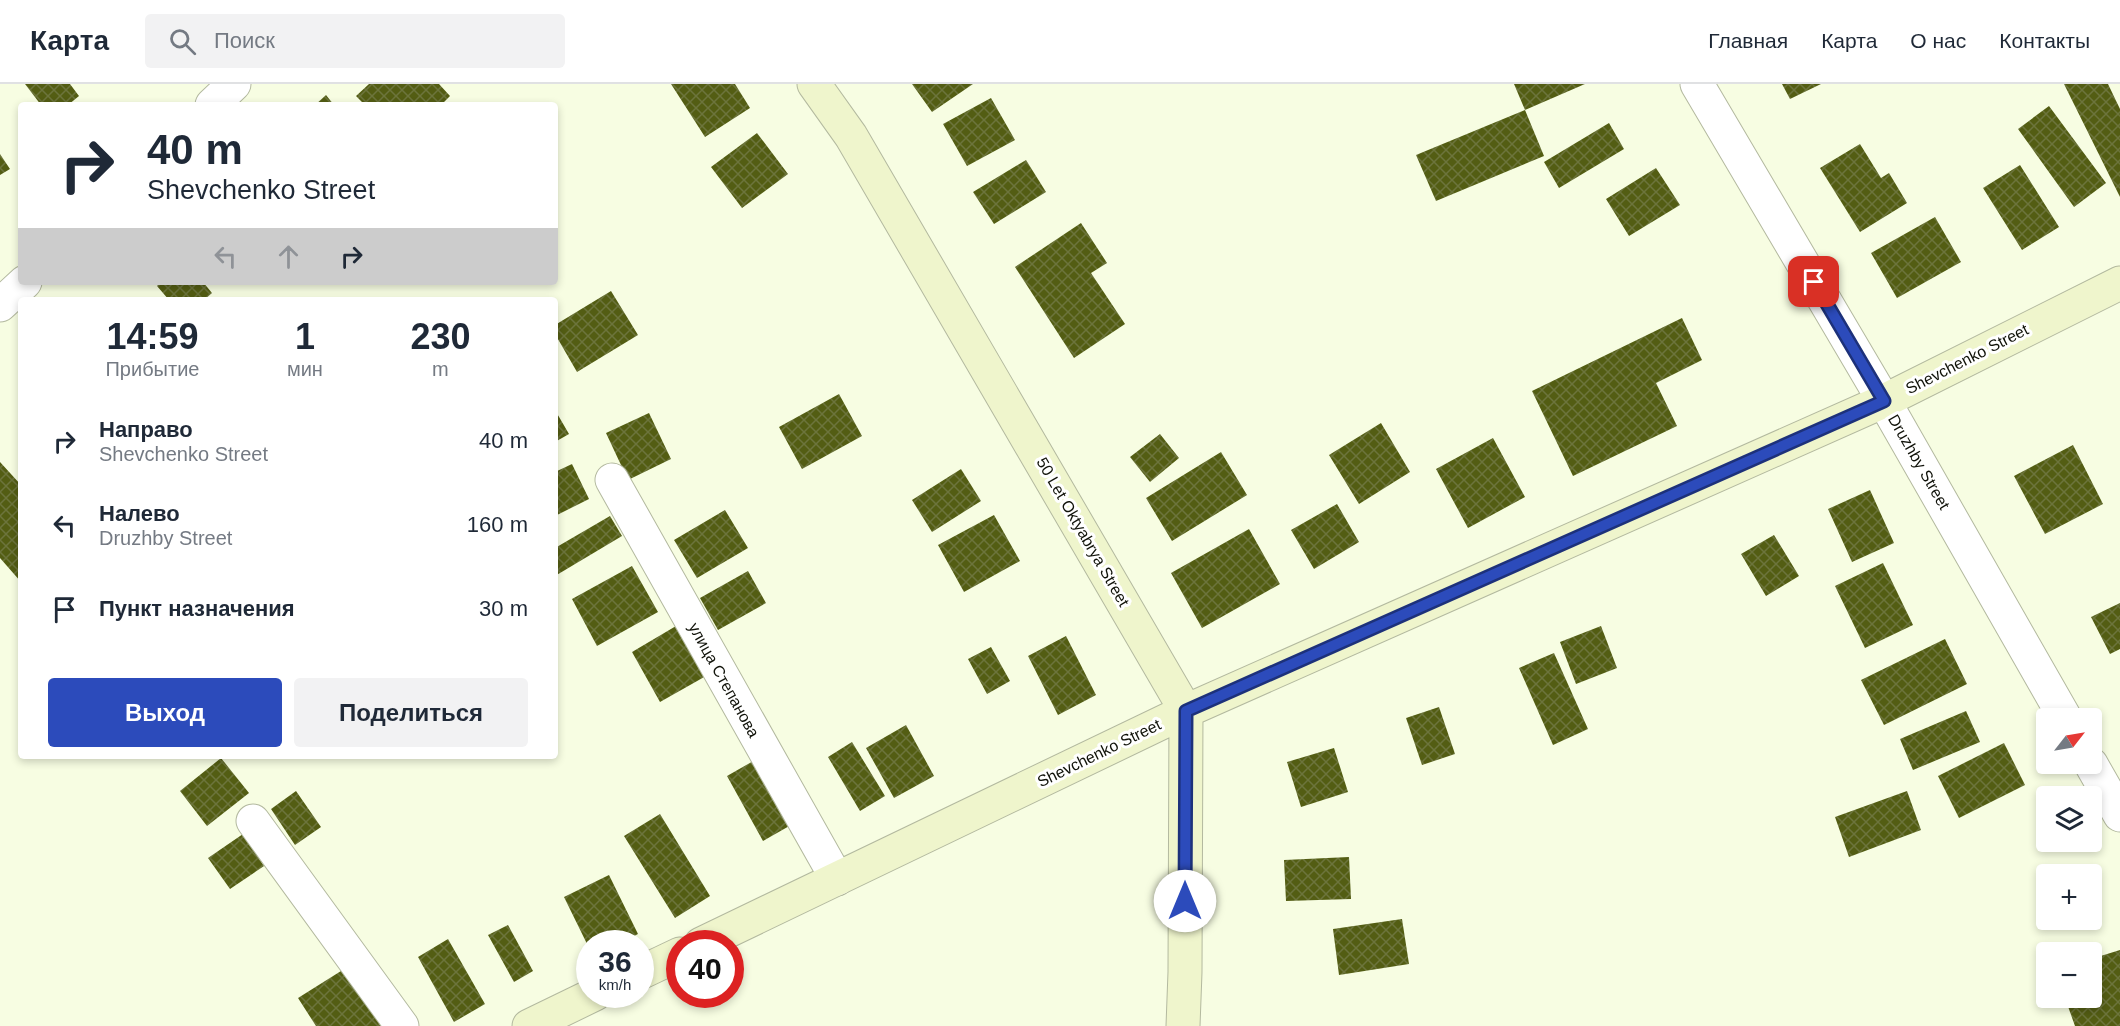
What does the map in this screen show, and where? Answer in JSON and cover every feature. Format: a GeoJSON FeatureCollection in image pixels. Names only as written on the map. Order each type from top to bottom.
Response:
{"type":"FeatureCollection","features":[{"type":"Feature","properties":{"kind":"main road","name":"50 Let Oktyabrya Street"},"geometry":{"type":"LineString","coordinates":[[814,84],[851,136],[1186,711]]}},
{"type":"Feature","properties":{"kind":"main road","name":"Shevchenko Street"},"geometry":{"type":"LineString","coordinates":[[731,930],[1186,711],[1884,401],[2120,283]]}},
{"type":"Feature","properties":{"kind":"main road"},"geometry":{"type":"LineString","coordinates":[[1182,1026],[1185,972],[1186,711]]}},
{"type":"Feature","properties":{"kind":"main road"},"geometry":{"type":"LineString","coordinates":[[530,1026],[576,1003]]}},
{"type":"Feature","properties":{"kind":"street"},"geometry":{"type":"LineString","coordinates":[[215,102],[234,84]]}},
{"type":"Feature","properties":{"kind":"street","name":"Druzhby Street"},"geometry":{"type":"LineString","coordinates":[[1697,84],[1884,401],[2059,708]]}},
{"type":"Feature","properties":{"kind":"street"},"geometry":{"type":"LineString","coordinates":[[0,305],[22,285]]}},
{"type":"Feature","properties":{"kind":"street","name":"улица Степанова"},"geometry":{"type":"LineString","coordinates":[[612,480],[837,879]]}},
{"type":"Feature","properties":{"kind":"street"},"geometry":{"type":"LineString","coordinates":[[2097,774],[2120,815]]}},
{"type":"Feature","properties":{"kind":"street"},"geometry":{"type":"LineString","coordinates":[[253,821],[402,1026]]}},
{"type":"Feature","properties":{"kind":"building"},"geometry":{"type":"Polygon","coordinates":[[[25,84],[70,84],[79,96],[72,102],[39,102],[25,84]]]}},
{"type":"Feature","properties":{"kind":"building"},"geometry":{"type":"Polygon","coordinates":[[[369,84],[439,84],[450,96],[444,102],[362,102],[356,96],[369,84]]]}},
{"type":"Feature","properties":{"kind":"building"},"geometry":{"type":"Polygon","coordinates":[[[671,84],[735,84],[750,108],[705,137],[671,84]]]}},
{"type":"Feature","properties":{"kind":"building"},"geometry":{"type":"Polygon","coordinates":[[[912,84],[973,84],[932,112],[912,84]]]}},
{"type":"Feature","properties":{"kind":"building"},"geometry":{"type":"Polygon","coordinates":[[[1514,84],[1585,84],[1525,110],[1514,84]]]}},
{"type":"Feature","properties":{"kind":"building"},"geometry":{"type":"Polygon","coordinates":[[[1782,84],[1821,84],[1790,99],[1782,84]]]}},
{"type":"Feature","properties":{"kind":"building"},"geometry":{"type":"Polygon","coordinates":[[[2064,84],[2108,84],[2120,109],[2120,197],[2064,84]]]}},
{"type":"Feature","properties":{"kind":"building"},"geometry":{"type":"Polygon","coordinates":[[[326,95],[332,102],[318,102],[326,95]]]}},
{"type":"Feature","properties":{"kind":"building"},"geometry":{"type":"Polygon","coordinates":[[[991,98],[1015,140],[967,166],[943,124],[991,98]]]}},
{"type":"Feature","properties":{"kind":"building"},"geometry":{"type":"Polygon","coordinates":[[[2049,106],[2106,183],[2074,207],[2018,129],[2049,106]]]}},
{"type":"Feature","properties":{"kind":"building"},"geometry":{"type":"Polygon","coordinates":[[[1525,110],[1544,156],[1436,201],[1416,155],[1525,110]]]}},
{"type":"Feature","properties":{"kind":"building"},"geometry":{"type":"Polygon","coordinates":[[[1609,123],[1624,149],[1559,188],[1544,162],[1609,123]]]}},
{"type":"Feature","properties":{"kind":"building"},"geometry":{"type":"Polygon","coordinates":[[[757,133],[788,174],[742,208],[711,167],[757,133]]]}},
{"type":"Feature","properties":{"kind":"building"},"geometry":{"type":"Polygon","coordinates":[[[1860,144],[1881,178],[1889,173],[1907,203],[1860,232],[1820,168],[1860,144]]]}},
{"type":"Feature","properties":{"kind":"building"},"geometry":{"type":"Polygon","coordinates":[[[0,154],[10,169],[0,175],[0,154]]]}},
{"type":"Feature","properties":{"kind":"building"},"geometry":{"type":"Polygon","coordinates":[[[1026,160],[1046,192],[994,224],[973,192],[1026,160]]]}},
{"type":"Feature","properties":{"kind":"building"},"geometry":{"type":"Polygon","coordinates":[[[2020,165],[2059,227],[2022,250],[1983,188],[2020,165]]]}},
{"type":"Feature","properties":{"kind":"building"},"geometry":{"type":"Polygon","coordinates":[[[1656,168],[1680,205],[1629,236],[1606,199],[1656,168]]]}},
{"type":"Feature","properties":{"kind":"building"},"geometry":{"type":"Polygon","coordinates":[[[1935,217],[1961,262],[1897,298],[1871,253],[1935,217]]]}},
{"type":"Feature","properties":{"kind":"building"},"geometry":{"type":"Polygon","coordinates":[[[1081,223],[1107,263],[1091,273],[1125,324],[1074,358],[1015,267],[1081,223]]]}},
{"type":"Feature","properties":{"kind":"building"},"geometry":{"type":"Polygon","coordinates":[[[205,285],[212,293],[207,297],[166,297],[157,286],[205,285]]]}},
{"type":"Feature","properties":{"kind":"building"},"geometry":{"type":"Polygon","coordinates":[[[611,291],[638,335],[577,372],[558,339],[558,323],[611,291]]]}},
{"type":"Feature","properties":{"kind":"building"},"geometry":{"type":"Polygon","coordinates":[[[1682,318],[1702,360],[1656,383],[1677,426],[1573,476],[1532,391],[1682,318]]]}},
{"type":"Feature","properties":{"kind":"building"},"geometry":{"type":"Polygon","coordinates":[[[839,394],[862,436],[802,469],[779,427],[839,394]]]}},
{"type":"Feature","properties":{"kind":"building"},"geometry":{"type":"Polygon","coordinates":[[[649,413],[671,459],[628,480],[606,433],[649,413]]]}},
{"type":"Feature","properties":{"kind":"building"},"geometry":{"type":"Polygon","coordinates":[[[558,415],[569,434],[558,440],[558,415]]]}},
{"type":"Feature","properties":{"kind":"building"},"geometry":{"type":"Polygon","coordinates":[[[1381,423],[1410,472],[1359,504],[1329,455],[1381,423]]]}},
{"type":"Feature","properties":{"kind":"building"},"geometry":{"type":"Polygon","coordinates":[[[1160,434],[1179,458],[1150,482],[1130,457],[1160,434]]]}},
{"type":"Feature","properties":{"kind":"building"},"geometry":{"type":"Polygon","coordinates":[[[1493,438],[1525,497],[1468,528],[1436,469],[1493,438]]]}},
{"type":"Feature","properties":{"kind":"building"},"geometry":{"type":"Polygon","coordinates":[[[2073,445],[2103,504],[2045,534],[2014,476],[2073,445]]]}},
{"type":"Feature","properties":{"kind":"building"},"geometry":{"type":"Polygon","coordinates":[[[1221,452],[1247,495],[1172,541],[1146,498],[1221,452]]]}},
{"type":"Feature","properties":{"kind":"building"},"geometry":{"type":"Polygon","coordinates":[[[0,462],[18,482],[18,579],[0,558],[0,462]]]}},
{"type":"Feature","properties":{"kind":"building"},"geometry":{"type":"Polygon","coordinates":[[[572,464],[589,499],[558,514],[558,471],[572,464]]]}},
{"type":"Feature","properties":{"kind":"building"},"geometry":{"type":"Polygon","coordinates":[[[961,469],[981,501],[932,532],[912,500],[961,469]]]}},
{"type":"Feature","properties":{"kind":"building"},"geometry":{"type":"Polygon","coordinates":[[[1870,490],[1894,543],[1852,562],[1828,509],[1870,490]]]}},
{"type":"Feature","properties":{"kind":"building"},"geometry":{"type":"Polygon","coordinates":[[[1337,504],[1359,542],[1314,569],[1291,530],[1337,504]]]}},
{"type":"Feature","properties":{"kind":"building"},"geometry":{"type":"Polygon","coordinates":[[[725,510],[748,548],[697,578],[674,540],[725,510]]]}},
{"type":"Feature","properties":{"kind":"building"},"geometry":{"type":"Polygon","coordinates":[[[994,515],[1020,561],[964,592],[938,545],[994,515]]]}},
{"type":"Feature","properties":{"kind":"building"},"geometry":{"type":"Polygon","coordinates":[[[610,516],[622,536],[558,574],[558,546],[610,516]]]}},
{"type":"Feature","properties":{"kind":"building"},"geometry":{"type":"Polygon","coordinates":[[[1249,529],[1280,584],[1202,628],[1171,573],[1249,529]]]}},
{"type":"Feature","properties":{"kind":"building"},"geometry":{"type":"Polygon","coordinates":[[[1774,535],[1799,576],[1766,596],[1741,554],[1774,535]]]}},
{"type":"Feature","properties":{"kind":"building"},"geometry":{"type":"Polygon","coordinates":[[[1883,563],[1913,625],[1865,648],[1835,586],[1883,563]]]}},
{"type":"Feature","properties":{"kind":"building"},"geometry":{"type":"Polygon","coordinates":[[[632,566],[658,612],[597,646],[572,599],[632,566]]]}},
{"type":"Feature","properties":{"kind":"building"},"geometry":{"type":"Polygon","coordinates":[[[748,571],[766,603],[718,630],[700,598],[748,571]]]}},
{"type":"Feature","properties":{"kind":"building"},"geometry":{"type":"Polygon","coordinates":[[[2120,603],[2120,649],[2110,654],[2091,617],[2120,603]]]}},
{"type":"Feature","properties":{"kind":"building"},"geometry":{"type":"Polygon","coordinates":[[[676,626],[706,676],[660,702],[632,652],[676,626]]]}},
{"type":"Feature","properties":{"kind":"building"},"geometry":{"type":"Polygon","coordinates":[[[1601,626],[1617,668],[1576,684],[1560,642],[1601,626]]]}},
{"type":"Feature","properties":{"kind":"building"},"geometry":{"type":"Polygon","coordinates":[[[1066,636],[1096,695],[1058,715],[1028,656],[1066,636]]]}},
{"type":"Feature","properties":{"kind":"building"},"geometry":{"type":"Polygon","coordinates":[[[1945,639],[1967,684],[1884,725],[1861,680],[1945,639]]]}},
{"type":"Feature","properties":{"kind":"building"},"geometry":{"type":"Polygon","coordinates":[[[991,647],[1010,681],[987,694],[968,659],[991,647]]]}},
{"type":"Feature","properties":{"kind":"building"},"geometry":{"type":"Polygon","coordinates":[[[1554,653],[1588,729],[1553,745],[1519,668],[1554,653]]]}},
{"type":"Feature","properties":{"kind":"building"},"geometry":{"type":"Polygon","coordinates":[[[1439,707],[1455,754],[1422,765],[1406,718],[1439,707]]]}},
{"type":"Feature","properties":{"kind":"building"},"geometry":{"type":"Polygon","coordinates":[[[1966,711],[1980,742],[1913,770],[1900,739],[1966,711]]]}},
{"type":"Feature","properties":{"kind":"building"},"geometry":{"type":"Polygon","coordinates":[[[906,725],[934,776],[894,798],[866,748],[906,725]]]}},
{"type":"Feature","properties":{"kind":"building"},"geometry":{"type":"Polygon","coordinates":[[[852,742],[885,796],[860,811],[828,757],[852,742]]]}},
{"type":"Feature","properties":{"kind":"building"},"geometry":{"type":"Polygon","coordinates":[[[2004,743],[2025,785],[1959,818],[1938,776],[2004,743]]]}},
{"type":"Feature","properties":{"kind":"building"},"geometry":{"type":"Polygon","coordinates":[[[1334,748],[1348,792],[1301,807],[1287,762],[1334,748]]]}},
{"type":"Feature","properties":{"kind":"building"},"geometry":{"type":"Polygon","coordinates":[[[222,759],[249,793],[207,826],[180,791],[222,759]]]}},
{"type":"Feature","properties":{"kind":"building"},"geometry":{"type":"Polygon","coordinates":[[[755,760],[791,825],[763,841],[727,776],[755,760]]]}},
{"type":"Feature","properties":{"kind":"building"},"geometry":{"type":"Polygon","coordinates":[[[296,791],[321,827],[295,845],[271,809],[296,791]]]}},
{"type":"Feature","properties":{"kind":"building"},"geometry":{"type":"Polygon","coordinates":[[[1907,791],[1921,830],[1849,857],[1835,817],[1907,791]]]}},
{"type":"Feature","properties":{"kind":"building"},"geometry":{"type":"Polygon","coordinates":[[[660,814],[710,896],[675,918],[624,836],[660,814]]]}},
{"type":"Feature","properties":{"kind":"building"},"geometry":{"type":"Polygon","coordinates":[[[243,834],[264,866],[230,889],[208,858],[243,834]]]}},
{"type":"Feature","properties":{"kind":"building"},"geometry":{"type":"Polygon","coordinates":[[[1349,857],[1351,899],[1286,901],[1284,860],[1349,857]]]}},
{"type":"Feature","properties":{"kind":"building"},"geometry":{"type":"Polygon","coordinates":[[[609,875],[636,930],[580,930],[564,897],[609,875]]]}},
{"type":"Feature","properties":{"kind":"building"},"geometry":{"type":"Polygon","coordinates":[[[1402,919],[1409,964],[1339,975],[1333,929],[1402,919]]]}},
{"type":"Feature","properties":{"kind":"building"},"geometry":{"type":"Polygon","coordinates":[[[508,925],[533,971],[514,982],[488,935],[508,925]]]}},
{"type":"Feature","properties":{"kind":"building"},"geometry":{"type":"Polygon","coordinates":[[[448,939],[485,1004],[454,1022],[418,957],[448,939]]]}},
{"type":"Feature","properties":{"kind":"building"},"geometry":{"type":"Polygon","coordinates":[[[2120,950],[2120,1026],[2075,1026],[2069,1008],[2102,1008],[2102,956],[2120,950]]]}},
{"type":"Feature","properties":{"kind":"building"},"geometry":{"type":"Polygon","coordinates":[[[349,966],[387,1026],[316,1026],[298,998],[349,966]]]}},
{"type":"Feature","properties":{"kind":"route"},"geometry":{"type":"LineString","coordinates":[[1185,901],[1186,711],[1884,401],[1814,282]]}}]}
